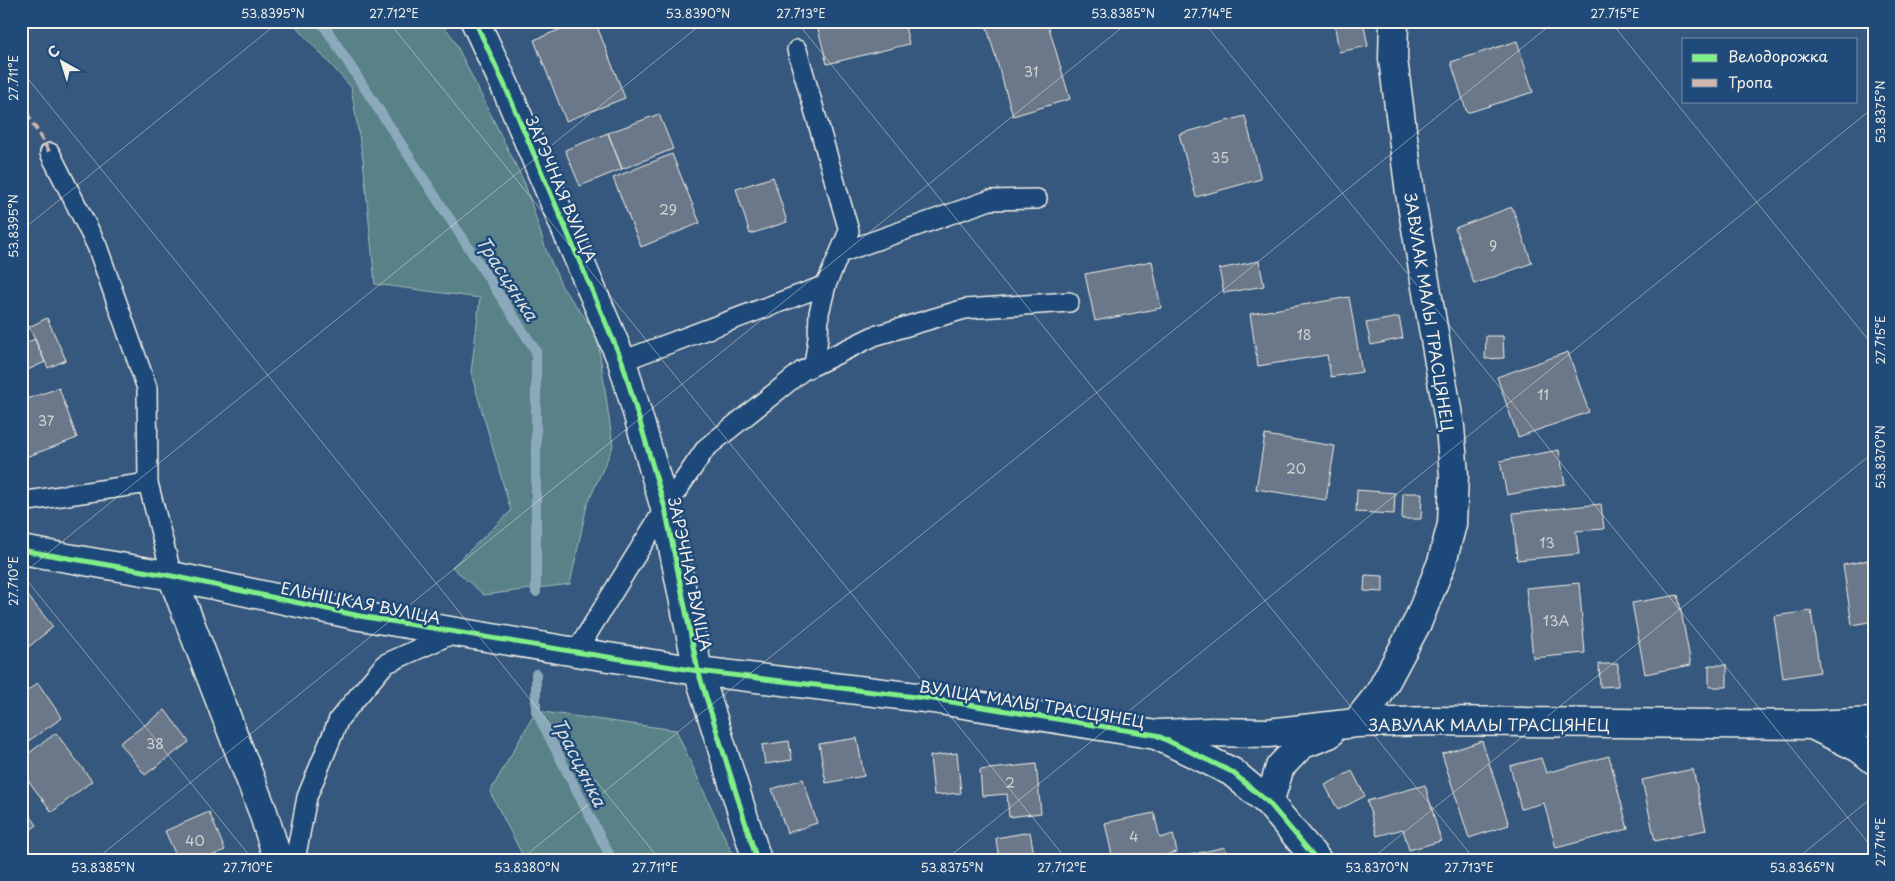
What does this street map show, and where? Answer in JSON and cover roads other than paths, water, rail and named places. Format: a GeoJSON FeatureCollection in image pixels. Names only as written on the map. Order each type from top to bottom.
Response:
{"type":"FeatureCollection","features":[{"type":"Feature","properties":{"kind":"street","name":"ЗАРЭЧНАЯ ВУЛІЦА"},"geometry":{"type":"LineString","coordinates":[[475,21],[505,86],[622,361],[665,508],[698,671],[757,860]]}},
{"type":"Feature","properties":{"kind":"street","name":"ЗАВУЛАК МАЛЫ ТРАСЦЯНЕЦ"},"geometry":{"type":"LineString","coordinates":[[1356,724],[1379,694],[1418,621],[1442,562],[1452,524],[1454,475],[1450,427],[1410,193],[1393,59],[1394,21]]}},
{"type":"Feature","properties":{"kind":"street","name":"ЕЛЬНІЦКАЯ ВУЛІЦА"},"geometry":{"type":"LineString","coordinates":[[21,550],[172,576],[360,616],[698,671]]}},
{"type":"Feature","properties":{"kind":"street"},"geometry":{"type":"LineString","coordinates":[[172,576],[263,812],[278,860]]}},
{"type":"Feature","properties":{"kind":"street","name":"ВУЛІЦА МАЛЫ ТРАСЦЯНЕЦ"},"geometry":{"type":"LineString","coordinates":[[698,671],[933,699],[1156,735],[1232,772],[1269,803],[1317,860]]}},
{"type":"Feature","properties":{"kind":"street","name":"ЗАВУЛАК МАЛЫ ТРАСЦЯНЕЦ"},"geometry":{"type":"LineString","coordinates":[[1356,724],[1433,721],[1813,725],[1874,722]]}},
{"type":"Feature","properties":{"kind":"street"},"geometry":{"type":"LineString","coordinates":[[1156,735],[1212,732],[1268,733],[1356,724]]}},
{"type":"Feature","properties":{"kind":"street"},"geometry":{"type":"LineString","coordinates":[[1269,803],[1280,767],[1301,745],[1356,724]]}},
{"type":"Feature","properties":{"kind":"street","name":"ЗАВУЛАК МАЛЫ ТРАСЦЯНЕЦ"},"geometry":{"type":"LineString","coordinates":[[1813,725],[1859,748],[1874,760]]}},
{"type":"Feature","properties":{"kind":"lane"},"geometry":{"type":"LineString","coordinates":[[797,50],[849,231],[826,285],[819,313],[814,365]]}},
{"type":"Feature","properties":{"kind":"lane"},"geometry":{"type":"LineString","coordinates":[[50,153],[97,246],[147,388],[148,483],[172,576]]}},
{"type":"Feature","properties":{"kind":"lane"},"geometry":{"type":"LineString","coordinates":[[840,253],[990,200],[1037,199]]}},
{"type":"Feature","properties":{"kind":"lane"},"geometry":{"type":"LineString","coordinates":[[622,361],[826,285]]}},
{"type":"Feature","properties":{"kind":"lane"},"geometry":{"type":"LineString","coordinates":[[576,652],[665,508],[706,448],[802,371],[874,336],[965,309],[1069,302]]}},
{"type":"Feature","properties":{"kind":"lane"},"geometry":{"type":"LineString","coordinates":[[21,502],[148,483]]}},
{"type":"Feature","properties":{"kind":"lane"},"geometry":{"type":"LineString","coordinates":[[294,860],[307,797],[339,719],[385,664],[456,632]]}},
{"type":"Feature","properties":{"kind":"waterway","name":"Трасцянка"},"geometry":{"type":"LineString","coordinates":[[321,21],[536,351],[536,592]]}},
{"type":"Feature","properties":{"kind":"waterway","name":"Трасцянка"},"geometry":{"type":"LineString","coordinates":[[536,674],[536,711],[612,860]]}}]}
